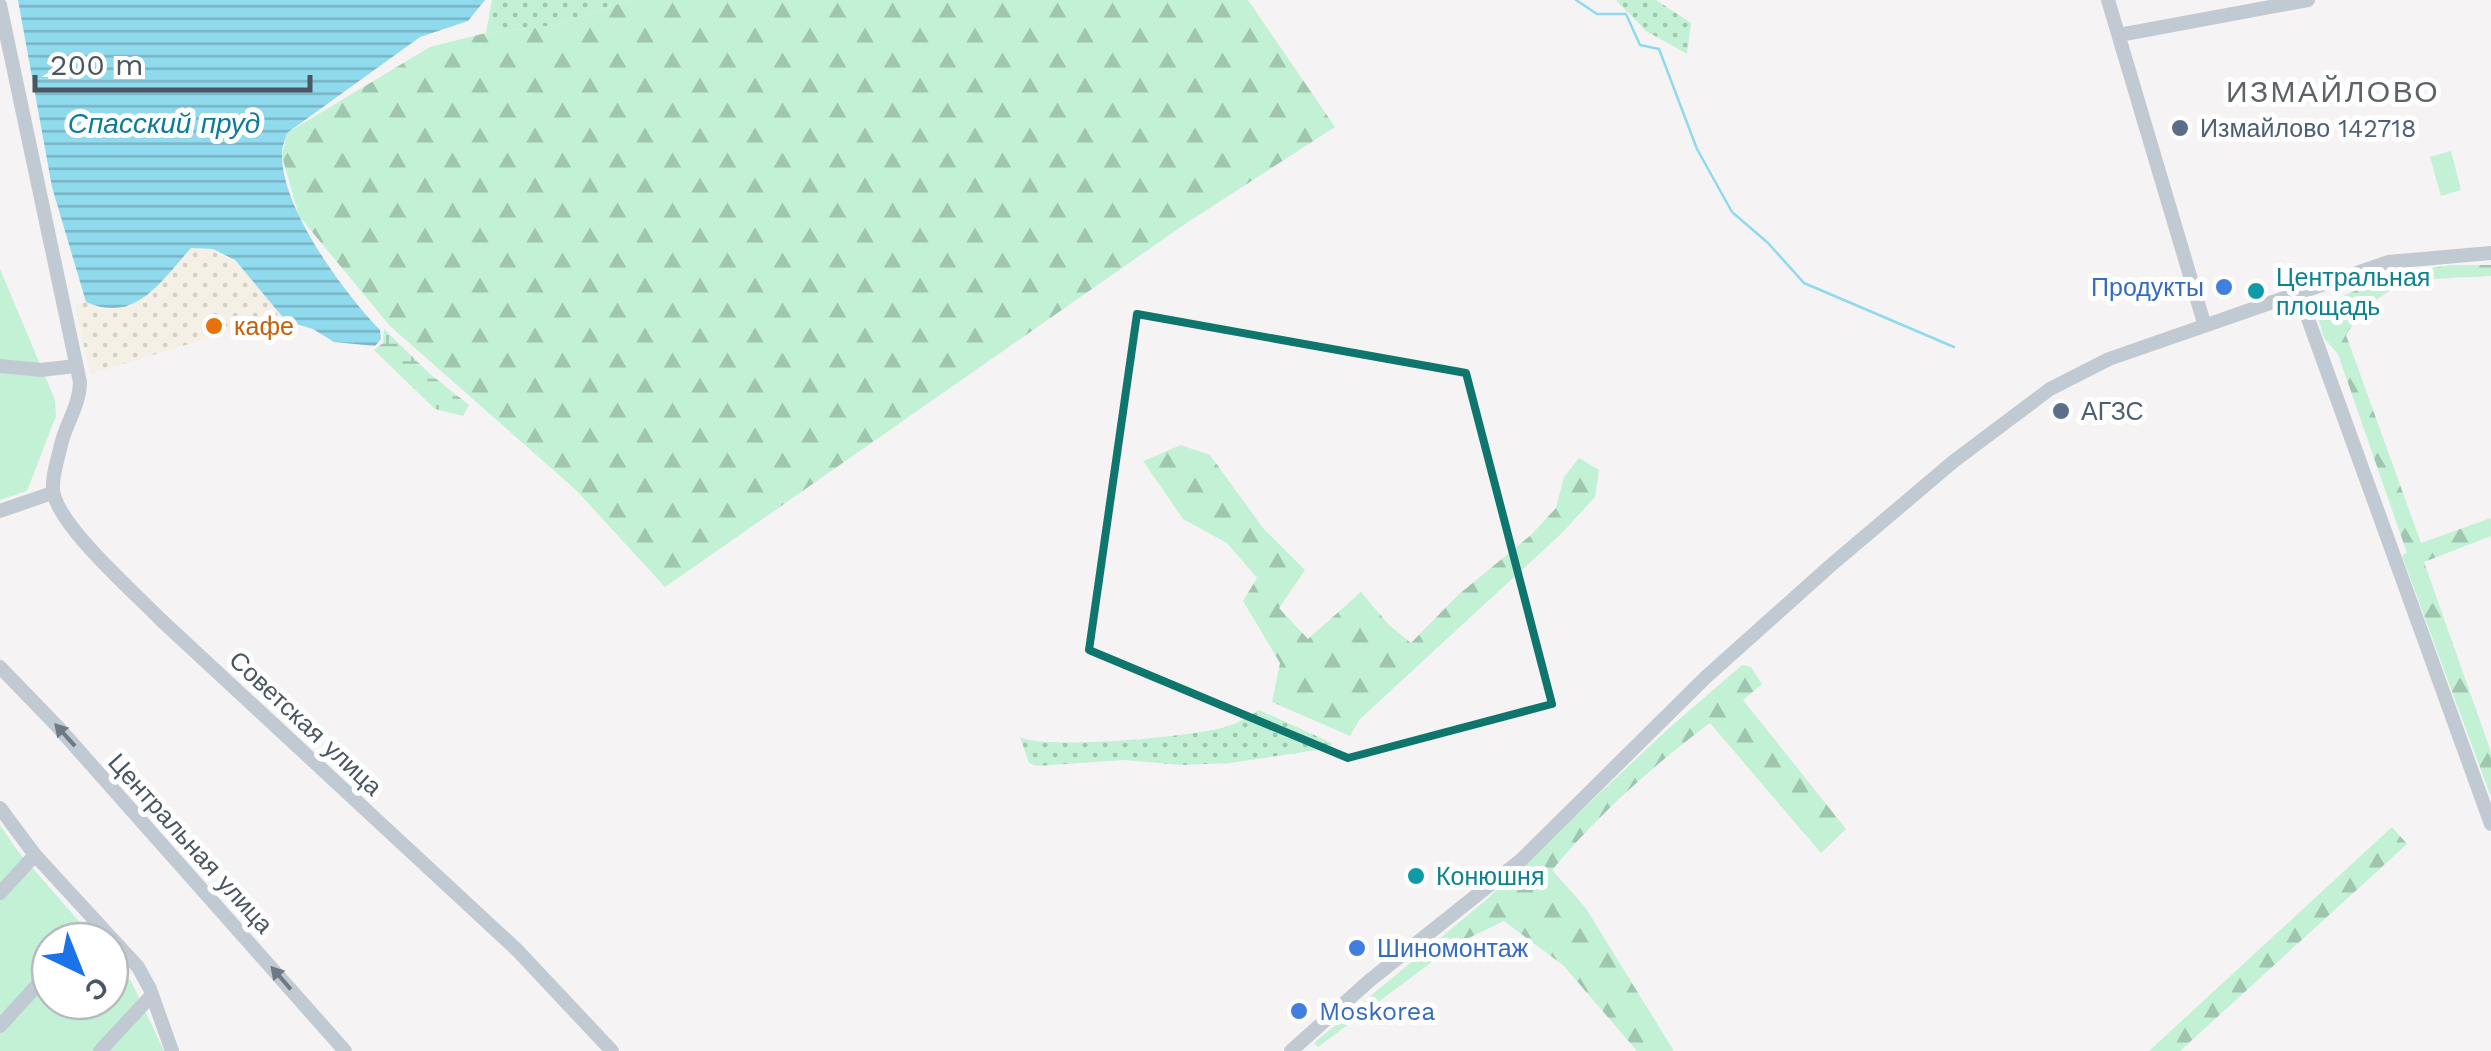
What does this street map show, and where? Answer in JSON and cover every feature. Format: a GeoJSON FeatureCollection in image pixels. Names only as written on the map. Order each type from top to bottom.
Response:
{"type":"FeatureCollection","features":[{"type":"Feature","properties":{"kind":"street"},"geometry":{"type":"LineString","coordinates":[[2108,0],[2204,324]]}},
{"type":"Feature","properties":{"kind":"street"},"geometry":{"type":"LineString","coordinates":[[2118,35],[2308,0]]}},
{"type":"Feature","properties":{"kind":"street"},"geometry":{"type":"LineString","coordinates":[[0,5],[80,393],[60,443],[52,493],[0,511]]}},
{"type":"Feature","properties":{"kind":"street"},"geometry":{"type":"LineString","coordinates":[[1290,1051],[1521,860],[1706,677],[1830,566],[1954,461],[2066,379],[2204,324],[2388,262],[2491,253]]}},
{"type":"Feature","properties":{"kind":"street"},"geometry":{"type":"LineString","coordinates":[[2298,291],[2491,824]]}},
{"type":"Feature","properties":{"kind":"street"},"geometry":{"type":"LineString","coordinates":[[0,366],[41,370],[76,366]]}},
{"type":"Feature","properties":{"kind":"street","name":"Советская улица"},"geometry":{"type":"LineString","coordinates":[[52,493],[62,512],[95,552],[160,619],[517,950],[612,1051]]}},
{"type":"Feature","properties":{"kind":"street","name":"Центральная улица"},"geometry":{"type":"LineString","coordinates":[[0,667],[346,1051]]}},
{"type":"Feature","properties":{"kind":"street"},"geometry":{"type":"LineString","coordinates":[[0,808],[35,855],[96,921]]}},
{"type":"Feature","properties":{"kind":"street"},"geometry":{"type":"LineString","coordinates":[[0,893],[35,855]]}},
{"type":"Feature","properties":{"kind":"street"},"geometry":{"type":"LineString","coordinates":[[130,959],[151,996],[172,1051]]}},
{"type":"Feature","properties":{"kind":"street"},"geometry":{"type":"LineString","coordinates":[[0,1026],[30,993]]}},
{"type":"Feature","properties":{"kind":"street"},"geometry":{"type":"LineString","coordinates":[[100,1051],[151,996]]}},
{"type":"Feature","properties":{"kind":"highlighted area"},"geometry":{"type":"Polygon","coordinates":[[[1137,314],[1466,373],[1552,704],[1348,758],[1089,650],[1137,314]]]}},
{"type":"Feature","properties":{"kind":"green space"},"geometry":{"type":"Polygon","coordinates":[[[492,0],[631,0],[555,25],[486,33],[492,0]]]}},
{"type":"Feature","properties":{"kind":"green space"},"geometry":{"type":"Polygon","coordinates":[[[631,0],[1248,0],[1335,127],[1185,224],[665,587],[576,490],[390,326],[299,216],[282,156],[287,133],[430,47],[486,33],[555,25],[631,0]]]}},
{"type":"Feature","properties":{"kind":"green space"},"geometry":{"type":"Polygon","coordinates":[[[1616,0],[1656,0],[1691,23],[1687,54],[1646,31],[1616,0]]]}},
{"type":"Feature","properties":{"kind":"green space"},"geometry":{"type":"Polygon","coordinates":[[[2451,151],[2461,190],[2441,196],[2430,157],[2451,151]]]}},
{"type":"Feature","properties":{"kind":"green space"},"geometry":{"type":"Polygon","coordinates":[[[2451,265],[2491,265],[2491,276],[2427,280],[2392,290],[2376,300],[2346,335],[2421,543],[2491,518],[2491,536],[2424,562],[2491,752],[2491,797],[2402,556],[2407,553],[2338,354],[2324,338],[2315,308],[2394,274],[2451,265]]]}},
{"type":"Feature","properties":{"kind":"green space"},"geometry":{"type":"Polygon","coordinates":[[[0,269],[55,400],[56,416],[27,491],[0,500],[0,269]]]}},
{"type":"Feature","properties":{"kind":"green space"},"geometry":{"type":"Polygon","coordinates":[[[384,329],[469,405],[463,416],[435,409],[374,350],[383,343],[384,329]]]}},
{"type":"Feature","properties":{"kind":"green space"},"geometry":{"type":"Polygon","coordinates":[[[1181,445],[1210,455],[1263,528],[1305,570],[1279,608],[1308,639],[1361,592],[1388,624],[1411,643],[1458,595],[1531,535],[1556,508],[1564,477],[1579,458],[1599,470],[1595,497],[1563,532],[1360,719],[1350,736],[1272,702],[1280,663],[1243,601],[1257,578],[1227,543],[1183,519],[1143,461],[1181,445]]]}},
{"type":"Feature","properties":{"kind":"green space"},"geometry":{"type":"Polygon","coordinates":[[[1742,665],[1751,667],[1762,684],[1743,700],[1846,829],[1821,853],[1710,723],[1626,792],[1552,870],[1585,907],[1674,1051],[1637,1051],[1563,965],[1504,921],[1456,944],[1318,1047],[1314,1043],[1486,900],[1742,665]]]}},
{"type":"Feature","properties":{"kind":"green space"},"geometry":{"type":"Polygon","coordinates":[[[1259,710],[1332,743],[1330,748],[1230,763],[1182,765],[1124,760],[1037,766],[1029,763],[1020,737],[1090,742],[1158,737],[1235,724],[1259,710]]]}},
{"type":"Feature","properties":{"kind":"green space"},"geometry":{"type":"Polygon","coordinates":[[[0,825],[79,921],[30,921],[30,1021],[130,1021],[130,980],[164,1051],[0,1051],[0,825]]]}},
{"type":"Feature","properties":{"kind":"green space"},"geometry":{"type":"Polygon","coordinates":[[[2392,827],[2407,844],[2180,1051],[2149,1051],[2392,827]]]}},
{"type":"Feature","properties":{"kind":"sand"},"geometry":{"type":"Polygon","coordinates":[[[191,247],[207,249],[233,261],[282,316],[90,374],[75,305],[86,302],[105,311],[150,293],[191,247]]]}},
{"type":"Feature","properties":{"kind":"water","name":"Спасский пруд"},"geometry":{"type":"Polygon","coordinates":[[[18,0],[485,0],[468,21],[420,37],[287,133],[284,142],[285,177],[292,200],[333,273],[380,330],[381,339],[375,346],[334,342],[313,329],[286,321],[235,260],[213,249],[191,248],[157,286],[133,304],[119,308],[86,302],[52,187],[18,0]]]}},
{"type":"Feature","properties":{"kind":"waterway"},"geometry":{"type":"LineString","coordinates":[[1576,0],[1597,14],[1626,14],[1640,45],[1659,49],[1697,149],[1732,212],[1768,243],[1804,283],[1954,347]]}},
{"type":"Feature","properties":{"kind":"place","name":"Измайлово 142718"},"geometry":{"type":"Point","coordinates":[2180,128]}},
{"type":"Feature","properties":{"kind":"place","name":"Продукты"},"geometry":{"type":"Point","coordinates":[2224,287]}},
{"type":"Feature","properties":{"kind":"place","name":"Центральная площадь"},"geometry":{"type":"Point","coordinates":[2256,291]}},
{"type":"Feature","properties":{"kind":"place","name":"кафе"},"geometry":{"type":"Point","coordinates":[214,326]}},
{"type":"Feature","properties":{"kind":"place","name":"АГЗС"},"geometry":{"type":"Point","coordinates":[2061,411]}},
{"type":"Feature","properties":{"kind":"place","name":"Конюшня"},"geometry":{"type":"Point","coordinates":[1416,876]}},
{"type":"Feature","properties":{"kind":"place","name":"Шиномонтаж"},"geometry":{"type":"Point","coordinates":[1357,948]}},
{"type":"Feature","properties":{"kind":"place","name":"Moskorea"},"geometry":{"type":"Point","coordinates":[1299,1011]}},
{"type":"Feature","properties":{"kind":"district","name":"ИЗМАЙЛОВО"},"geometry":{"type":"Point","coordinates":[2333,92]}}]}
